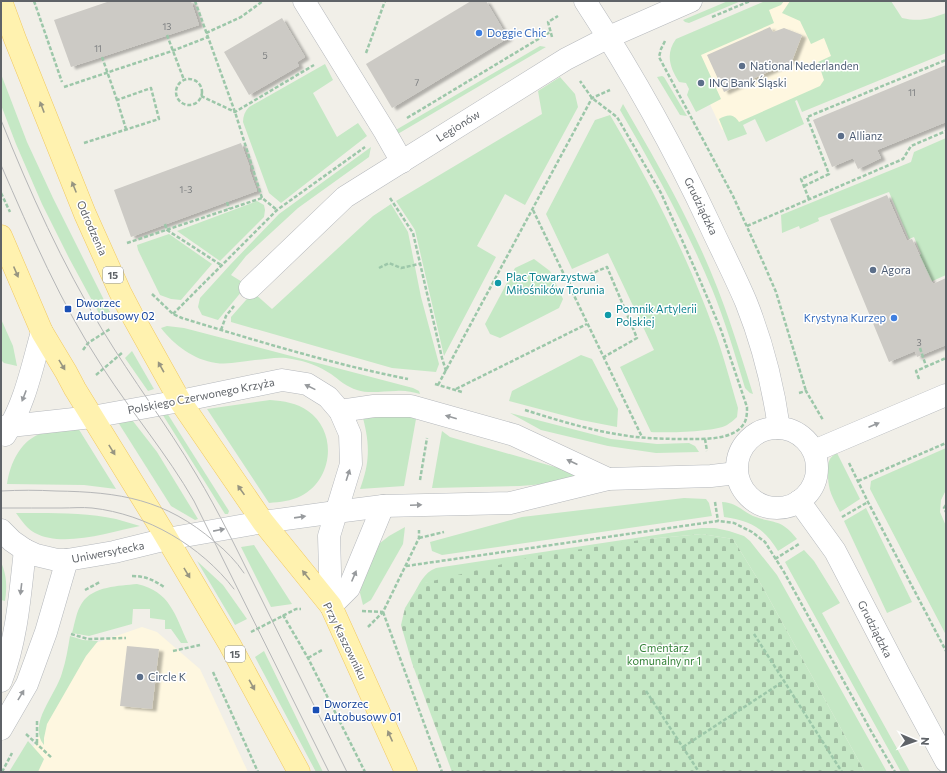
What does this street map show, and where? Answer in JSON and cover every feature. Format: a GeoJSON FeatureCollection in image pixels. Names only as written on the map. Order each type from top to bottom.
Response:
{"type":"FeatureCollection","features":[{"type":"Feature","properties":{"kind":"main road","name":"Odrodzenia"},"geometry":{"type":"LineString","coordinates":[[2,1],[15,39],[85,214],[120,292],[180,401],[263,522]]}},
{"type":"Feature","properties":{"kind":"main road","name":"15"},"geometry":{"type":"LineString","coordinates":[[1,236],[42,332],[230,645],[299,772]]}},
{"type":"Feature","properties":{"kind":"main road","name":"Przy Kaszowniku"},"geometry":{"type":"LineString","coordinates":[[263,522],[331,606],[406,772]]}},
{"type":"Feature","properties":{"kind":"street"},"geometry":{"type":"LineString","coordinates":[[304,1],[386,132],[402,162]]}},
{"type":"Feature","properties":{"kind":"street","name":"Grudziądzka"},"geometry":{"type":"LineString","coordinates":[[585,1],[609,37],[664,133],[733,274],[746,303],[761,346],[775,400],[779,428]]}},
{"type":"Feature","properties":{"kind":"street","name":"Legionów"},"geometry":{"type":"LineString","coordinates":[[250,288],[345,197],[566,59],[609,37],[690,1]]}},
{"type":"Feature","properties":{"kind":"street"},"geometry":{"type":"LineString","coordinates":[[4,431],[26,392],[42,332]]}},
{"type":"Feature","properties":{"kind":"street","name":"Polskiego Czerwonego Krzyża"},"geometry":{"type":"LineString","coordinates":[[4,431],[180,401],[282,380],[307,384],[328,397],[340,411],[350,434],[351,464],[329,536],[331,606]]}},
{"type":"Feature","properties":{"kind":"street"},"geometry":{"type":"LineString","coordinates":[[814,451],[946,395]]}},
{"type":"Feature","properties":{"kind":"street"},"geometry":{"type":"LineString","coordinates":[[340,411],[374,406],[411,406],[514,435],[608,479]]}},
{"type":"Feature","properties":{"kind":"street"},"geometry":{"type":"LineString","coordinates":[[779,428],[793,431],[805,439],[814,451],[817,469],[812,487],[799,501],[785,507],[768,507],[754,500],[743,488],[737,473],[739,456],[748,441],[762,430],[779,428]]}},
{"type":"Feature","properties":{"kind":"street"},"geometry":{"type":"LineString","coordinates":[[167,539],[263,522],[383,506],[510,503],[608,479],[711,476],[737,473]]}},
{"type":"Feature","properties":{"kind":"street","name":"Grudziądzka"},"geometry":{"type":"LineString","coordinates":[[799,501],[835,551],[898,674],[946,761]]}},
{"type":"Feature","properties":{"kind":"street"},"geometry":{"type":"LineString","coordinates":[[331,606],[349,588],[383,506]]}},
{"type":"Feature","properties":{"kind":"street"},"geometry":{"type":"LineString","coordinates":[[1,530],[12,541],[25,550],[17,618],[8,662],[1,680]]}},
{"type":"Feature","properties":{"kind":"street","name":"Uniwersytecka"},"geometry":{"type":"LineString","coordinates":[[25,550],[45,558],[67,560],[114,552],[167,539]]}},
{"type":"Feature","properties":{"kind":"street"},"geometry":{"type":"LineString","coordinates":[[1,729],[27,684],[46,632],[67,560]]}},
{"type":"Feature","properties":{"kind":"path"},"geometry":{"type":"LineString","coordinates":[[34,1],[66,94]]}},
{"type":"Feature","properties":{"kind":"path"},"geometry":{"type":"LineString","coordinates":[[195,1],[235,112],[262,198],[276,210]]}},
{"type":"Feature","properties":{"kind":"path"},"geometry":{"type":"LineString","coordinates":[[206,33],[241,17],[263,1]]}},
{"type":"Feature","properties":{"kind":"path"},"geometry":{"type":"LineString","coordinates":[[365,58],[385,1]]}},
{"type":"Feature","properties":{"kind":"path"},"geometry":{"type":"LineString","coordinates":[[708,18],[750,1]]}},
{"type":"Feature","properties":{"kind":"path"},"geometry":{"type":"LineString","coordinates":[[550,32],[548,22],[558,16]]}},
{"type":"Feature","properties":{"kind":"path"},"geometry":{"type":"LineString","coordinates":[[167,36],[184,80]]}},
{"type":"Feature","properties":{"kind":"path"},"geometry":{"type":"LineString","coordinates":[[64,87],[172,52],[208,38]]}},
{"type":"Feature","properties":{"kind":"path"},"geometry":{"type":"LineString","coordinates":[[666,39],[661,49],[660,58],[662,65],[733,196],[747,226],[776,292],[806,391],[819,415],[838,440],[946,651]]}},
{"type":"Feature","properties":{"kind":"path"},"geometry":{"type":"LineString","coordinates":[[235,112],[335,52]]}},
{"type":"Feature","properties":{"kind":"path"},"geometry":{"type":"LineString","coordinates":[[102,57],[126,129]]}},
{"type":"Feature","properties":{"kind":"path"},"geometry":{"type":"LineString","coordinates":[[804,186],[829,174],[807,117],[946,60]]}},
{"type":"Feature","properties":{"kind":"path"},"geometry":{"type":"LineString","coordinates":[[522,409],[579,426],[622,435],[662,439],[705,439],[726,435],[738,430],[744,424],[746,418],[747,407],[721,330],[700,278],[661,193],[617,117],[592,98],[577,76]]}},
{"type":"Feature","properties":{"kind":"path"},"geometry":{"type":"LineString","coordinates":[[188,79],[195,81],[201,88],[201,96],[192,104],[183,104],[177,98],[176,89],[184,80],[188,79]]}},
{"type":"Feature","properties":{"kind":"path"},"geometry":{"type":"LineString","coordinates":[[84,143],[158,119],[151,88],[117,100]]}},
{"type":"Feature","properties":{"kind":"path"},"geometry":{"type":"LineString","coordinates":[[437,390],[438,385],[592,98],[612,89]]}},
{"type":"Feature","properties":{"kind":"path"},"geometry":{"type":"LineString","coordinates":[[201,96],[235,112]]}},
{"type":"Feature","properties":{"kind":"path"},"geometry":{"type":"LineString","coordinates":[[747,226],[903,158],[911,146],[946,131]]}},
{"type":"Feature","properties":{"kind":"path"},"geometry":{"type":"LineString","coordinates":[[81,136],[87,150]]}},
{"type":"Feature","properties":{"kind":"path"},"geometry":{"type":"LineString","coordinates":[[809,199],[801,179],[819,171]]}},
{"type":"Feature","properties":{"kind":"path"},"geometry":{"type":"LineString","coordinates":[[124,236],[127,244],[262,198]]}},
{"type":"Feature","properties":{"kind":"path"},"geometry":{"type":"LineString","coordinates":[[227,202],[229,209]]}},
{"type":"Feature","properties":{"kind":"path"},"geometry":{"type":"LineString","coordinates":[[398,209],[413,233],[419,264],[446,371]]}},
{"type":"Feature","properties":{"kind":"path"},"geometry":{"type":"LineString","coordinates":[[532,210],[642,437]]}},
{"type":"Feature","properties":{"kind":"path"},"geometry":{"type":"LineString","coordinates":[[165,224],[167,230],[221,265]]}},
{"type":"Feature","properties":{"kind":"path"},"geometry":{"type":"LineString","coordinates":[[379,268],[389,263],[401,268],[419,264]]}},
{"type":"Feature","properties":{"kind":"path"},"geometry":{"type":"LineString","coordinates":[[567,284],[607,267],[637,338],[604,357]]}},
{"type":"Feature","properties":{"kind":"path"},"geometry":{"type":"LineString","coordinates":[[149,289],[158,301],[173,314],[182,318],[326,360],[377,373],[415,380]]}},
{"type":"Feature","properties":{"kind":"path"},"geometry":{"type":"LineString","coordinates":[[456,389],[587,324]]}},
{"type":"Feature","properties":{"kind":"path"},"geometry":{"type":"LineString","coordinates":[[80,354],[88,343],[114,326]]}},
{"type":"Feature","properties":{"kind":"path"},"geometry":{"type":"LineString","coordinates":[[920,348],[926,366]]}},
{"type":"Feature","properties":{"kind":"path"},"geometry":{"type":"LineString","coordinates":[[93,377],[124,351]]}},
{"type":"Feature","properties":{"kind":"path"},"geometry":{"type":"LineString","coordinates":[[922,385],[916,371],[946,358]]}},
{"type":"Feature","properties":{"kind":"path"},"geometry":{"type":"LineString","coordinates":[[431,383],[463,392]]}},
{"type":"Feature","properties":{"kind":"path"},"geometry":{"type":"LineString","coordinates":[[747,407],[806,391]]}},
{"type":"Feature","properties":{"kind":"path"},"geometry":{"type":"LineString","coordinates":[[420,481],[428,437]]}},
{"type":"Feature","properties":{"kind":"path"},"geometry":{"type":"LineString","coordinates":[[858,481],[946,443]]}},
{"type":"Feature","properties":{"kind":"path"},"geometry":{"type":"LineString","coordinates":[[946,505],[944,508],[946,512]]}},
{"type":"Feature","properties":{"kind":"path"},"geometry":{"type":"LineString","coordinates":[[406,566],[710,522],[718,521],[734,523],[752,532],[765,542],[784,572],[895,772]]}},
{"type":"Feature","properties":{"kind":"path"},"geometry":{"type":"LineString","coordinates":[[366,628],[383,612],[419,538],[419,527]]}},
{"type":"Feature","properties":{"kind":"path"},"geometry":{"type":"LineString","coordinates":[[127,577],[145,577],[157,582],[167,589]]}},
{"type":"Feature","properties":{"kind":"path"},"geometry":{"type":"LineString","coordinates":[[81,593],[87,588],[107,580]]}},
{"type":"Feature","properties":{"kind":"path"},"geometry":{"type":"LineString","coordinates":[[251,632],[296,608]]}},
{"type":"Feature","properties":{"kind":"path"},"geometry":{"type":"LineString","coordinates":[[361,611],[383,612]]}},
{"type":"Feature","properties":{"kind":"path"},"geometry":{"type":"LineString","coordinates":[[383,612],[442,772]]}},
{"type":"Feature","properties":{"kind":"path"},"geometry":{"type":"LineString","coordinates":[[282,615],[308,658],[365,772]]}},
{"type":"Feature","properties":{"kind":"path"},"geometry":{"type":"LineString","coordinates":[[64,632],[88,639],[126,638]]}},
{"type":"Feature","properties":{"kind":"path"},"geometry":{"type":"LineString","coordinates":[[754,634],[842,772]]}},
{"type":"Feature","properties":{"kind":"path"},"geometry":{"type":"LineString","coordinates":[[197,639],[204,652]]}},
{"type":"Feature","properties":{"kind":"path"},"geometry":{"type":"LineString","coordinates":[[173,651],[200,645]]}},
{"type":"Feature","properties":{"kind":"path"},"geometry":{"type":"LineString","coordinates":[[308,658],[322,650]]}},
{"type":"Feature","properties":{"kind":"path"},"geometry":{"type":"LineString","coordinates":[[210,665],[258,772]]}},
{"type":"Feature","properties":{"kind":"path"},"geometry":{"type":"LineString","coordinates":[[683,747],[784,681]]}},
{"type":"Feature","properties":{"kind":"path"},"geometry":{"type":"LineString","coordinates":[[646,691],[699,772]]}},
{"type":"Feature","properties":{"kind":"path"},"geometry":{"type":"LineString","coordinates":[[37,715],[38,744]]}},
{"type":"Feature","properties":{"kind":"path"},"geometry":{"type":"LineString","coordinates":[[22,732],[38,744],[52,758]]}},
{"type":"Feature","properties":{"kind":"shaded area"},"geometry":{"type":"Polygon","coordinates":[[[766,1],[864,1],[890,61],[722,130],[680,40],[766,1]]]}},
{"type":"Feature","properties":{"kind":"shaded area"},"geometry":{"type":"Polygon","coordinates":[[[142,627],[157,632],[200,669],[248,772],[20,772],[76,666],[90,645],[142,627]]]}},
{"type":"Feature","properties":{"kind":"green space"},"geometry":{"type":"Polygon","coordinates":[[[728,1],[741,1],[689,23],[683,20],[728,1]]]}},
{"type":"Feature","properties":{"kind":"green space"},"geometry":{"type":"Polygon","coordinates":[[[765,1],[784,1],[781,5],[769,10],[774,23],[701,55],[721,99],[696,112],[687,95],[689,89],[686,83],[679,82],[671,66],[671,50],[676,39],[765,1]]]}},
{"type":"Feature","properties":{"kind":"green space"},"geometry":{"type":"Polygon","coordinates":[[[790,1],[891,1],[902,18],[914,20],[929,18],[946,13],[946,53],[802,112],[797,100],[795,101],[804,124],[766,142],[755,119],[743,125],[747,134],[728,141],[719,119],[732,116],[739,122],[820,86],[824,80],[818,62],[831,56],[824,38],[811,44],[800,21],[782,13],[790,1]]]}},
{"type":"Feature","properties":{"kind":"green space"},"geometry":{"type":"Polygon","coordinates":[[[540,46],[546,47],[396,135],[394,131],[540,46]]]}},
{"type":"Feature","properties":{"kind":"green space"},"geometry":{"type":"Polygon","coordinates":[[[325,64],[333,80],[313,93],[337,137],[358,123],[367,136],[281,203],[269,193],[243,122],[244,116],[249,107],[325,64]]]}},
{"type":"Feature","properties":{"kind":"green space"},"geometry":{"type":"Polygon","coordinates":[[[1,74],[27,142],[53,198],[110,312],[101,317],[42,204],[16,144],[1,105],[1,74]]]}},
{"type":"Feature","properties":{"kind":"green space"},"geometry":{"type":"Polygon","coordinates":[[[662,76],[687,116],[680,115],[657,77],[662,76]]]}},
{"type":"Feature","properties":{"kind":"green space"},"geometry":{"type":"Polygon","coordinates":[[[560,77],[575,94],[578,107],[525,205],[505,194],[477,246],[496,257],[444,356],[415,230],[396,201],[542,114],[538,91],[560,77]]]}},
{"type":"Feature","properties":{"kind":"green space"},"geometry":{"type":"Polygon","coordinates":[[[623,104],[690,225],[728,317],[753,394],[745,388],[721,313],[702,266],[669,198],[620,110],[623,104]]]}},
{"type":"Feature","properties":{"kind":"green space"},"geometry":{"type":"Polygon","coordinates":[[[610,115],[653,192],[679,245],[717,337],[738,408],[737,417],[727,425],[690,432],[651,432],[620,367],[654,350],[608,253],[572,269],[546,214],[595,120],[610,115]]]}},
{"type":"Feature","properties":{"kind":"green space"},"geometry":{"type":"Polygon","coordinates":[[[946,138],[946,275],[928,283],[916,257],[921,254],[914,237],[909,239],[889,192],[818,218],[819,221],[800,229],[799,226],[782,233],[781,215],[911,162],[914,152],[946,138]]]}},
{"type":"Feature","properties":{"kind":"green space"},"geometry":{"type":"Polygon","coordinates":[[[371,147],[369,157],[298,208],[246,256],[231,275],[247,285],[218,320],[202,315],[198,307],[200,298],[279,214],[371,147]]]}},
{"type":"Feature","properties":{"kind":"green space"},"geometry":{"type":"Polygon","coordinates":[[[257,201],[264,205],[264,217],[220,261],[177,231],[257,201]]]}},
{"type":"Feature","properties":{"kind":"green space"},"geometry":{"type":"Polygon","coordinates":[[[391,204],[408,232],[421,297],[439,364],[436,372],[392,368],[231,322],[231,317],[253,292],[272,309],[373,216],[391,204]]]}},
{"type":"Feature","properties":{"kind":"green space"},"geometry":{"type":"Polygon","coordinates":[[[169,234],[212,264],[181,300],[171,299],[160,295],[137,245],[169,234]]]}},
{"type":"Feature","properties":{"kind":"green space"},"geometry":{"type":"Polygon","coordinates":[[[534,259],[550,271],[563,299],[559,308],[500,338],[490,334],[485,324],[515,268],[534,259]]]}},
{"type":"Feature","properties":{"kind":"green space"},"geometry":{"type":"Polygon","coordinates":[[[1,319],[13,346],[17,366],[4,363],[1,360],[1,319]]]}},
{"type":"Feature","properties":{"kind":"green space"},"geometry":{"type":"Polygon","coordinates":[[[167,326],[184,328],[413,388],[419,391],[420,394],[402,391],[371,392],[353,389],[317,366],[287,358],[274,358],[226,364],[200,359],[178,346],[166,334],[161,328],[167,326]]]}},
{"type":"Feature","properties":{"kind":"green space"},"geometry":{"type":"Polygon","coordinates":[[[132,351],[154,389],[148,391],[125,358],[132,351]]]}},
{"type":"Feature","properties":{"kind":"green space"},"geometry":{"type":"Polygon","coordinates":[[[581,355],[592,359],[618,409],[617,427],[581,420],[509,401],[512,391],[581,355]]]}},
{"type":"Feature","properties":{"kind":"green space"},"geometry":{"type":"Polygon","coordinates":[[[270,400],[295,404],[308,411],[318,420],[324,431],[328,455],[325,468],[320,479],[312,489],[293,499],[269,503],[207,409],[270,400]]]}},
{"type":"Feature","properties":{"kind":"green space"},"geometry":{"type":"Polygon","coordinates":[[[161,412],[167,413],[229,511],[228,514],[225,514],[161,412]]]}},
{"type":"Feature","properties":{"kind":"green space"},"geometry":{"type":"Polygon","coordinates":[[[510,413],[611,439],[657,444],[689,443],[695,446],[699,452],[656,453],[608,446],[541,430],[510,413]]]}},
{"type":"Feature","properties":{"kind":"green space"},"geometry":{"type":"Polygon","coordinates":[[[129,416],[157,452],[198,519],[195,520],[171,506],[116,419],[129,416]]]}},
{"type":"Feature","properties":{"kind":"green space"},"geometry":{"type":"Polygon","coordinates":[[[399,416],[416,419],[404,486],[360,489],[366,471],[368,454],[367,437],[363,418],[399,416]]]}},
{"type":"Feature","properties":{"kind":"green space"},"geometry":{"type":"Polygon","coordinates":[[[78,428],[116,489],[84,485],[7,484],[11,468],[18,453],[23,446],[35,436],[56,430],[78,428]]]}},
{"type":"Feature","properties":{"kind":"green space"},"geometry":{"type":"Polygon","coordinates":[[[442,431],[450,437],[569,471],[574,475],[573,480],[568,482],[520,486],[432,488],[442,431]]]}},
{"type":"Feature","properties":{"kind":"green space"},"geometry":{"type":"Polygon","coordinates":[[[946,448],[946,490],[941,500],[940,512],[946,526],[946,635],[870,489],[871,481],[946,448]]]}},
{"type":"Feature","properties":{"kind":"green space"},"geometry":{"type":"Polygon","coordinates":[[[837,453],[860,499],[840,512],[831,494],[828,481],[829,462],[831,457],[837,453]]]}},
{"type":"Feature","properties":{"kind":"green space"},"geometry":{"type":"Polygon","coordinates":[[[684,498],[706,499],[709,503],[712,516],[442,555],[432,551],[430,542],[522,517],[684,498]]]}},
{"type":"Feature","properties":{"kind":"green space"},"geometry":{"type":"Polygon","coordinates":[[[722,502],[735,505],[753,516],[782,525],[797,539],[778,551],[762,531],[756,527],[749,523],[724,517],[722,502]]]}},
{"type":"Feature","properties":{"kind":"green space"},"geometry":{"type":"Polygon","coordinates":[[[866,508],[912,602],[887,613],[844,521],[866,508]]]}},
{"type":"Feature","properties":{"kind":"green space"},"geometry":{"type":"Polygon","coordinates":[[[16,513],[66,513],[92,515],[116,519],[140,526],[101,535],[73,539],[59,539],[46,537],[35,533],[16,513]]]}},
{"type":"Feature","properties":{"kind":"green space"},"geometry":{"type":"Polygon","coordinates":[[[405,527],[403,544],[371,600],[363,605],[360,593],[361,585],[375,547],[389,536],[405,527]]]}},
{"type":"Feature","properties":{"kind":"green space"},"geometry":{"type":"Polygon","coordinates":[[[702,528],[715,528],[744,536],[750,541],[777,575],[887,772],[865,772],[762,586],[733,539],[702,534],[647,539],[425,583],[413,595],[428,572],[436,568],[702,528]]]}},
{"type":"Feature","properties":{"kind":"green space","name":"Cmentarz komunalny nr 1"},"geometry":{"type":"Polygon","coordinates":[[[702,534],[733,539],[762,586],[865,772],[452,772],[412,663],[401,625],[405,608],[413,595],[424,583],[536,556],[647,539],[702,534]]]}},
{"type":"Feature","properties":{"kind":"green space"},"geometry":{"type":"Polygon","coordinates":[[[254,545],[292,604],[271,607],[241,547],[254,545]]]}},
{"type":"Feature","properties":{"kind":"green space"},"geometry":{"type":"Polygon","coordinates":[[[804,550],[814,561],[840,603],[822,613],[910,772],[901,772],[785,562],[804,550]]]}},
{"type":"Feature","properties":{"kind":"green space"},"geometry":{"type":"Polygon","coordinates":[[[197,561],[223,585],[247,619],[235,625],[197,561]]]}},
{"type":"Feature","properties":{"kind":"green space"},"geometry":{"type":"Polygon","coordinates":[[[1,562],[6,582],[5,601],[1,600],[1,562]]]}},
{"type":"Feature","properties":{"kind":"green space"},"geometry":{"type":"Polygon","coordinates":[[[137,584],[148,587],[164,598],[175,614],[188,643],[181,643],[171,629],[165,629],[165,620],[150,618],[150,609],[133,609],[132,624],[89,636],[72,633],[78,610],[87,597],[99,590],[115,586],[137,584]]]}},
{"type":"Feature","properties":{"kind":"green space"},"geometry":{"type":"Polygon","coordinates":[[[70,636],[83,640],[98,641],[86,656],[47,724],[44,745],[40,737],[39,728],[41,719],[44,709],[59,682],[66,659],[70,636]]]}},
{"type":"Feature","properties":{"kind":"green space"},"geometry":{"type":"Polygon","coordinates":[[[264,651],[323,772],[316,772],[255,657],[264,651]]]}},
{"type":"Feature","properties":{"kind":"green space"},"geometry":{"type":"Polygon","coordinates":[[[28,741],[44,759],[38,772],[9,772],[28,741]]]}},
{"type":"Feature","properties":{"kind":"building"},"geometry":{"type":"Polygon","coordinates":[[[110,1],[191,1],[199,25],[71,67],[54,20],[110,1]]]}},
{"type":"Feature","properties":{"kind":"building"},"geometry":{"type":"Polygon","coordinates":[[[471,1],[486,1],[508,38],[392,108],[366,64],[471,1]]]}},
{"type":"Feature","properties":{"kind":"building"},"geometry":{"type":"Polygon","coordinates":[[[282,18],[305,57],[297,62],[299,66],[249,95],[224,52],[282,18]]]}},
{"type":"Feature","properties":{"kind":"building"},"geometry":{"type":"Polygon","coordinates":[[[770,27],[773,32],[784,28],[802,35],[792,61],[724,92],[707,55],[770,27]]]}},
{"type":"Feature","properties":{"kind":"building"},"geometry":{"type":"Polygon","coordinates":[[[946,65],[946,122],[877,150],[881,158],[858,169],[853,158],[832,167],[813,120],[946,65]]]}},
{"type":"Feature","properties":{"kind":"building"},"geometry":{"type":"Polygon","coordinates":[[[241,143],[257,191],[131,237],[114,190],[241,143]]]}},
{"type":"Feature","properties":{"kind":"building"},"geometry":{"type":"Polygon","coordinates":[[[887,195],[907,241],[912,239],[933,284],[946,278],[946,345],[917,357],[915,351],[889,362],[830,219],[887,195]]]}},
{"type":"Feature","properties":{"kind":"building","name":"Circle K"},"geometry":{"type":"Polygon","coordinates":[[[127,646],[159,649],[152,709],[120,706],[127,646]]]}},
{"type":"Feature","properties":{"kind":"tram line"},"geometry":{"type":"LineString","coordinates":[[1,120],[23,174],[60,254],[114,349],[185,456],[213,503],[347,772]]}},
{"type":"Feature","properties":{"kind":"tram line"},"geometry":{"type":"LineString","coordinates":[[1,165],[35,243],[60,294],[88,344],[103,368],[184,484],[194,501],[329,772]]}},
{"type":"Feature","properties":{"kind":"tram line"},"geometry":{"type":"LineString","coordinates":[[1,491],[35,490],[101,493],[121,496],[160,507],[178,516],[215,542],[238,564],[244,573]]}},
{"type":"Feature","properties":{"kind":"tram line"},"geometry":{"type":"LineString","coordinates":[[1,508],[88,508],[113,511],[133,517],[152,525],[189,546],[221,573],[234,589]]}},
{"type":"Feature","properties":{"kind":"place","name":"Doggie Chic"},"geometry":{"type":"Point","coordinates":[479,33]}},
{"type":"Feature","properties":{"kind":"place","name":"National Nederlanden"},"geometry":{"type":"Point","coordinates":[742,66]}},
{"type":"Feature","properties":{"kind":"place","name":"ING Bank Śląski"},"geometry":{"type":"Point","coordinates":[701,83]}},
{"type":"Feature","properties":{"kind":"place","name":"Allianz"},"geometry":{"type":"Point","coordinates":[841,136]}},
{"type":"Feature","properties":{"kind":"place","name":"Agora"},"geometry":{"type":"Point","coordinates":[873,270]}},
{"type":"Feature","properties":{"kind":"place","name":"Plac Towarzystwa Miłośników Torunia"},"geometry":{"type":"Point","coordinates":[498,283]}},
{"type":"Feature","properties":{"kind":"place","name":"Dworzec Autobusowy 02"},"geometry":{"type":"Point","coordinates":[68,309]}},
{"type":"Feature","properties":{"kind":"place","name":"Pomnik Artylerii Polskiej"},"geometry":{"type":"Point","coordinates":[608,315]}},
{"type":"Feature","properties":{"kind":"place","name":"Krystyna Kurzep"},"geometry":{"type":"Point","coordinates":[894,318]}},
{"type":"Feature","properties":{"kind":"place","name":"Circle K"},"geometry":{"type":"Point","coordinates":[140,677]}},
{"type":"Feature","properties":{"kind":"place","name":"Dworzec Autobusowy 01"},"geometry":{"type":"Point","coordinates":[316,710]}}]}
